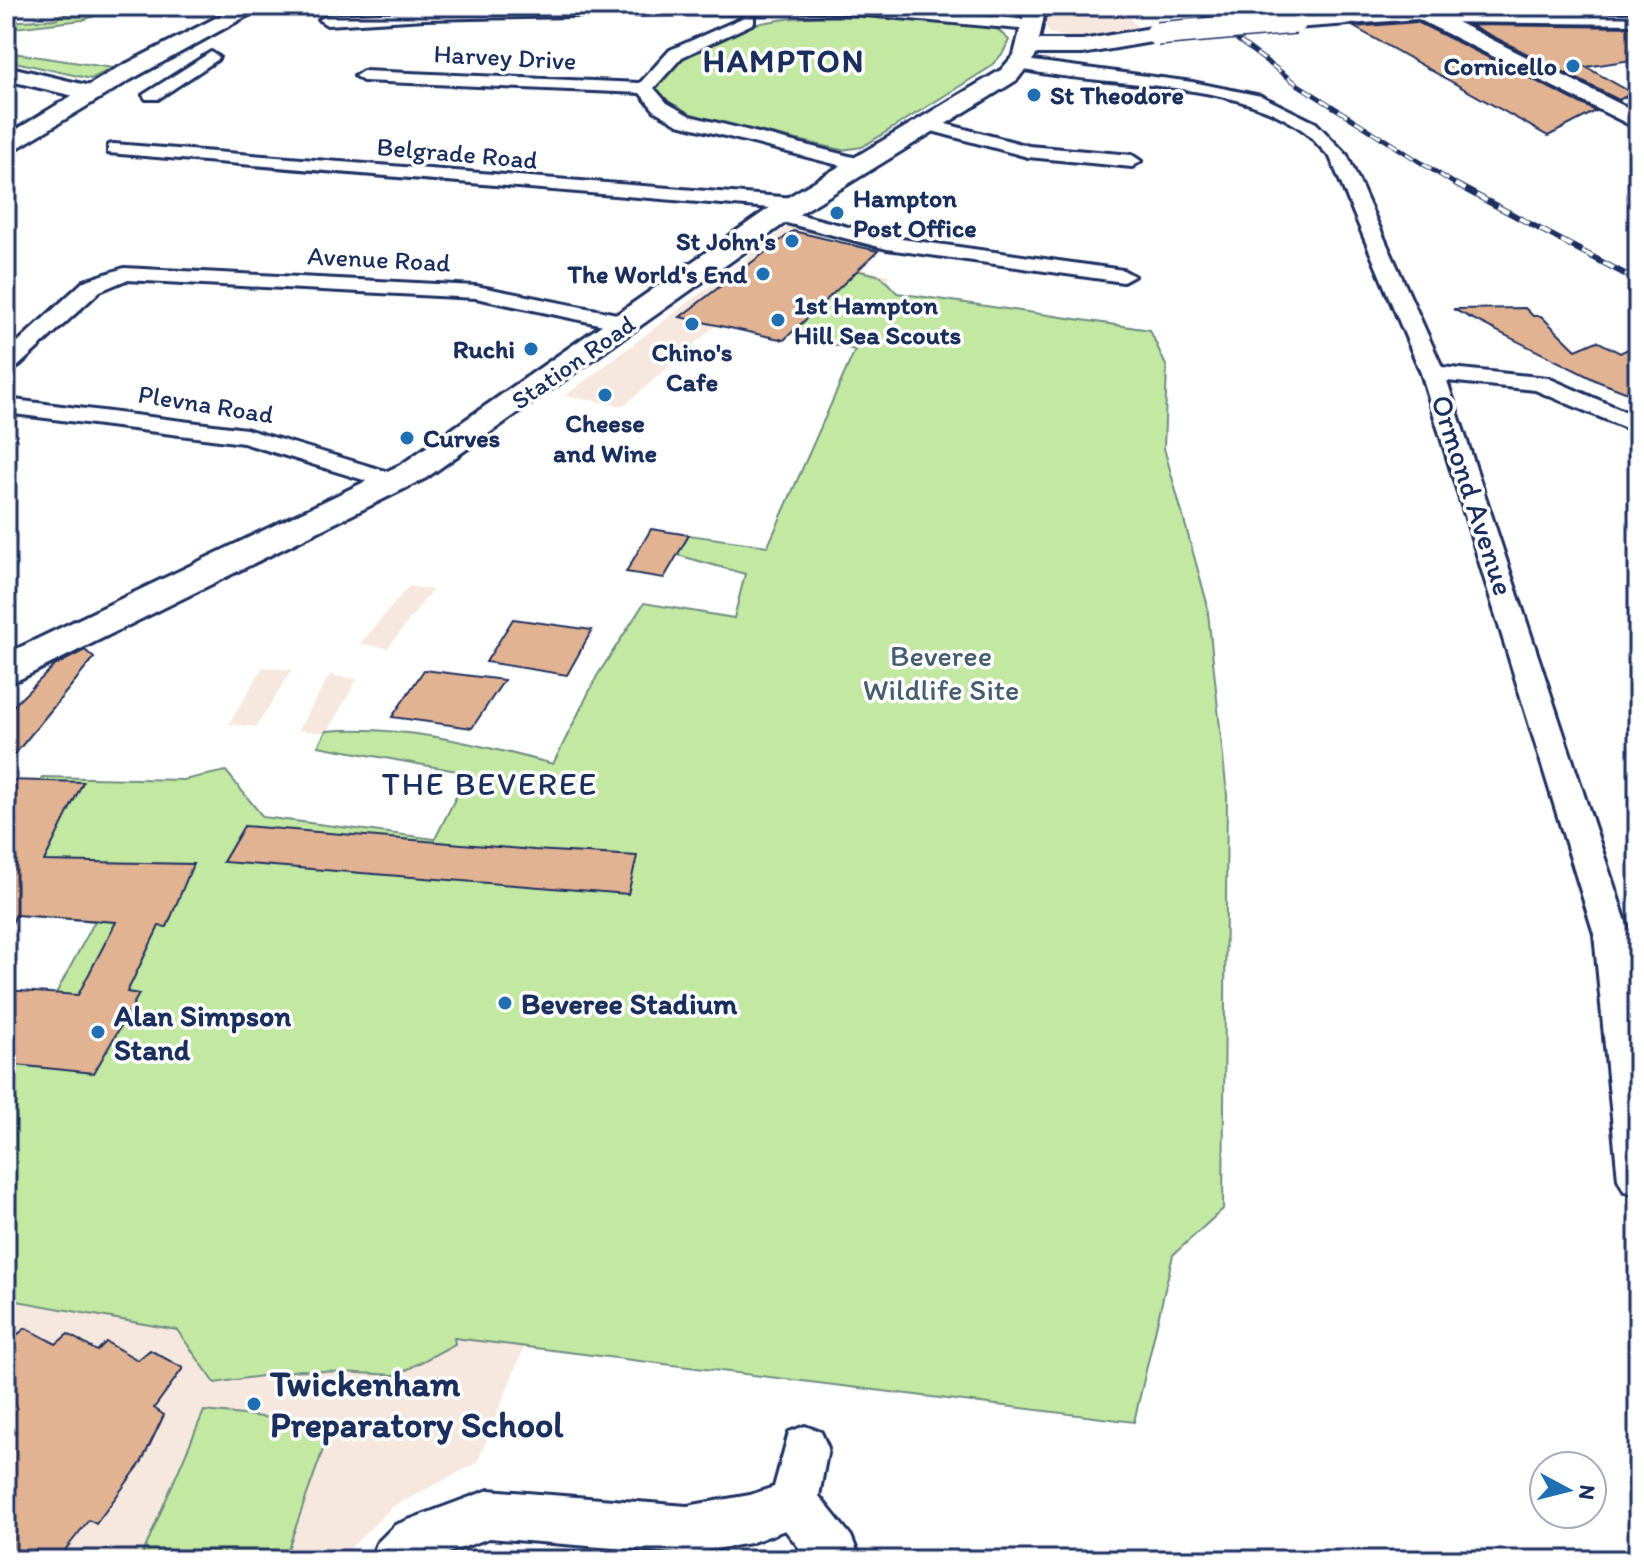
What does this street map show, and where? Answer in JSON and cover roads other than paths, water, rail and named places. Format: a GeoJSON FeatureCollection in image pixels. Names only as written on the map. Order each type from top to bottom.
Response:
{"type":"FeatureCollection","features":[{"type":"Feature","properties":{"kind":"main road"},"geometry":{"type":"LineString","coordinates":[[6,147],[48,101],[91,93],[255,6]]}},
{"type":"Feature","properties":{"kind":"main road"},"geometry":{"type":"LineString","coordinates":[[1028,36],[1082,47],[1157,34],[1421,12],[1638,122]]}},
{"type":"Feature","properties":{"kind":"main road","name":"Station Road"},"geometry":{"type":"LineString","coordinates":[[6,670],[393,481],[486,424],[786,210],[997,83],[1028,36]]}},
{"type":"Feature","properties":{"kind":"main road"},"geometry":{"type":"LineString","coordinates":[[6,73],[48,101],[91,93]]}},
{"type":"Feature","properties":{"kind":"street","name":"Ormond Avenue"},"geometry":{"type":"LineString","coordinates":[[327,20],[425,14],[822,6],[1028,36],[1261,101],[1310,127],[1338,155],[1433,373],[1612,934],[1638,1179]]}},
{"type":"Feature","properties":{"kind":"street"},"geometry":{"type":"LineString","coordinates":[[1421,12],[1638,19]]}},
{"type":"Feature","properties":{"kind":"street"},"geometry":{"type":"LineString","coordinates":[[358,35],[356,28],[366,19]]}},
{"type":"Feature","properties":{"kind":"street"},"geometry":{"type":"LineString","coordinates":[[749,20],[678,51],[653,71],[645,88],[661,107],[684,120],[858,164]]}},
{"type":"Feature","properties":{"kind":"street"},"geometry":{"type":"LineString","coordinates":[[152,95],[211,57]]}},
{"type":"Feature","properties":{"kind":"street"},"geometry":{"type":"LineString","coordinates":[[122,75],[177,77]]}},
{"type":"Feature","properties":{"kind":"street","name":"Harvey Drive"},"geometry":{"type":"LineString","coordinates":[[363,76],[645,88]]}},
{"type":"Feature","properties":{"kind":"street"},"geometry":{"type":"LineString","coordinates":[[927,124],[1028,151],[1132,161]]}},
{"type":"Feature","properties":{"kind":"street","name":"Belgrade Road"},"geometry":{"type":"LineString","coordinates":[[114,149],[641,194],[786,210],[887,243],[1123,276]]}},
{"type":"Feature","properties":{"kind":"street","name":"Avenue Road"},"geometry":{"type":"LineString","coordinates":[[6,365],[92,286],[124,274],[476,292],[627,323]]}},
{"type":"Feature","properties":{"kind":"street"},"geometry":{"type":"LineString","coordinates":[[1433,373],[1540,383],[1638,426]]}},
{"type":"Feature","properties":{"kind":"street","name":"Plevna Road"},"geometry":{"type":"LineString","coordinates":[[6,406],[246,436],[393,481]]}},
{"type":"Feature","properties":{"kind":"street"},"geometry":{"type":"LineString","coordinates":[[805,1448],[794,1503],[834,1553]]}},
{"type":"Feature","properties":{"kind":"street"},"geometry":{"type":"LineString","coordinates":[[394,1560],[412,1542],[489,1514],[687,1530],[750,1519],[794,1503]]}},
{"type":"Feature","properties":{"kind":"railway"},"geometry":{"type":"LineString","coordinates":[[1192,6],[1297,84],[1458,186]]}},
{"type":"Feature","properties":{"kind":"railway"},"geometry":{"type":"LineString","coordinates":[[1455,184],[1638,281]]}},
{"type":"Feature","properties":{"kind":"place","name":"Cornicello"},"geometry":{"type":"Point","coordinates":[1573,66]}},
{"type":"Feature","properties":{"kind":"place","name":"St Theodore"},"geometry":{"type":"Point","coordinates":[1034,95]}},
{"type":"Feature","properties":{"kind":"place","name":"Hampton Post Office"},"geometry":{"type":"Point","coordinates":[837,213]}},
{"type":"Feature","properties":{"kind":"place","name":"St John's"},"geometry":{"type":"Point","coordinates":[792,241]}},
{"type":"Feature","properties":{"kind":"place","name":"The World's End"},"geometry":{"type":"Point","coordinates":[763,274]}},
{"type":"Feature","properties":{"kind":"place","name":"1st Hampton Hill Sea Scouts"},"geometry":{"type":"Point","coordinates":[778,320]}},
{"type":"Feature","properties":{"kind":"place","name":"Chino's Cafe"},"geometry":{"type":"Point","coordinates":[692,324]}},
{"type":"Feature","properties":{"kind":"place","name":"Ruchi"},"geometry":{"type":"Point","coordinates":[531,349]}},
{"type":"Feature","properties":{"kind":"place","name":"Cheese and Wine"},"geometry":{"type":"Point","coordinates":[605,395]}},
{"type":"Feature","properties":{"kind":"place","name":"Curves"},"geometry":{"type":"Point","coordinates":[407,438]}},
{"type":"Feature","properties":{"kind":"place","name":"Beveree Stadium"},"geometry":{"type":"Point","coordinates":[505,1003]}},
{"type":"Feature","properties":{"kind":"place","name":"Alan Simpson Stand"},"geometry":{"type":"Point","coordinates":[98,1032]}},
{"type":"Feature","properties":{"kind":"place","name":"Twickenham Preparatory School"},"geometry":{"type":"Point","coordinates":[254,1404]}},
{"type":"Feature","properties":{"kind":"district","name":"HAMPTON"},"geometry":{"type":"Point","coordinates":[784,61]}},
{"type":"Feature","properties":{"kind":"district","name":"THE BEVEREE"},"geometry":{"type":"Point","coordinates":[490,784]}},
{"type":"Feature","properties":{"kind":"park label","name":"Beveree Wildlife Site"},"geometry":{"type":"Point","coordinates":[941,672]}}]}
